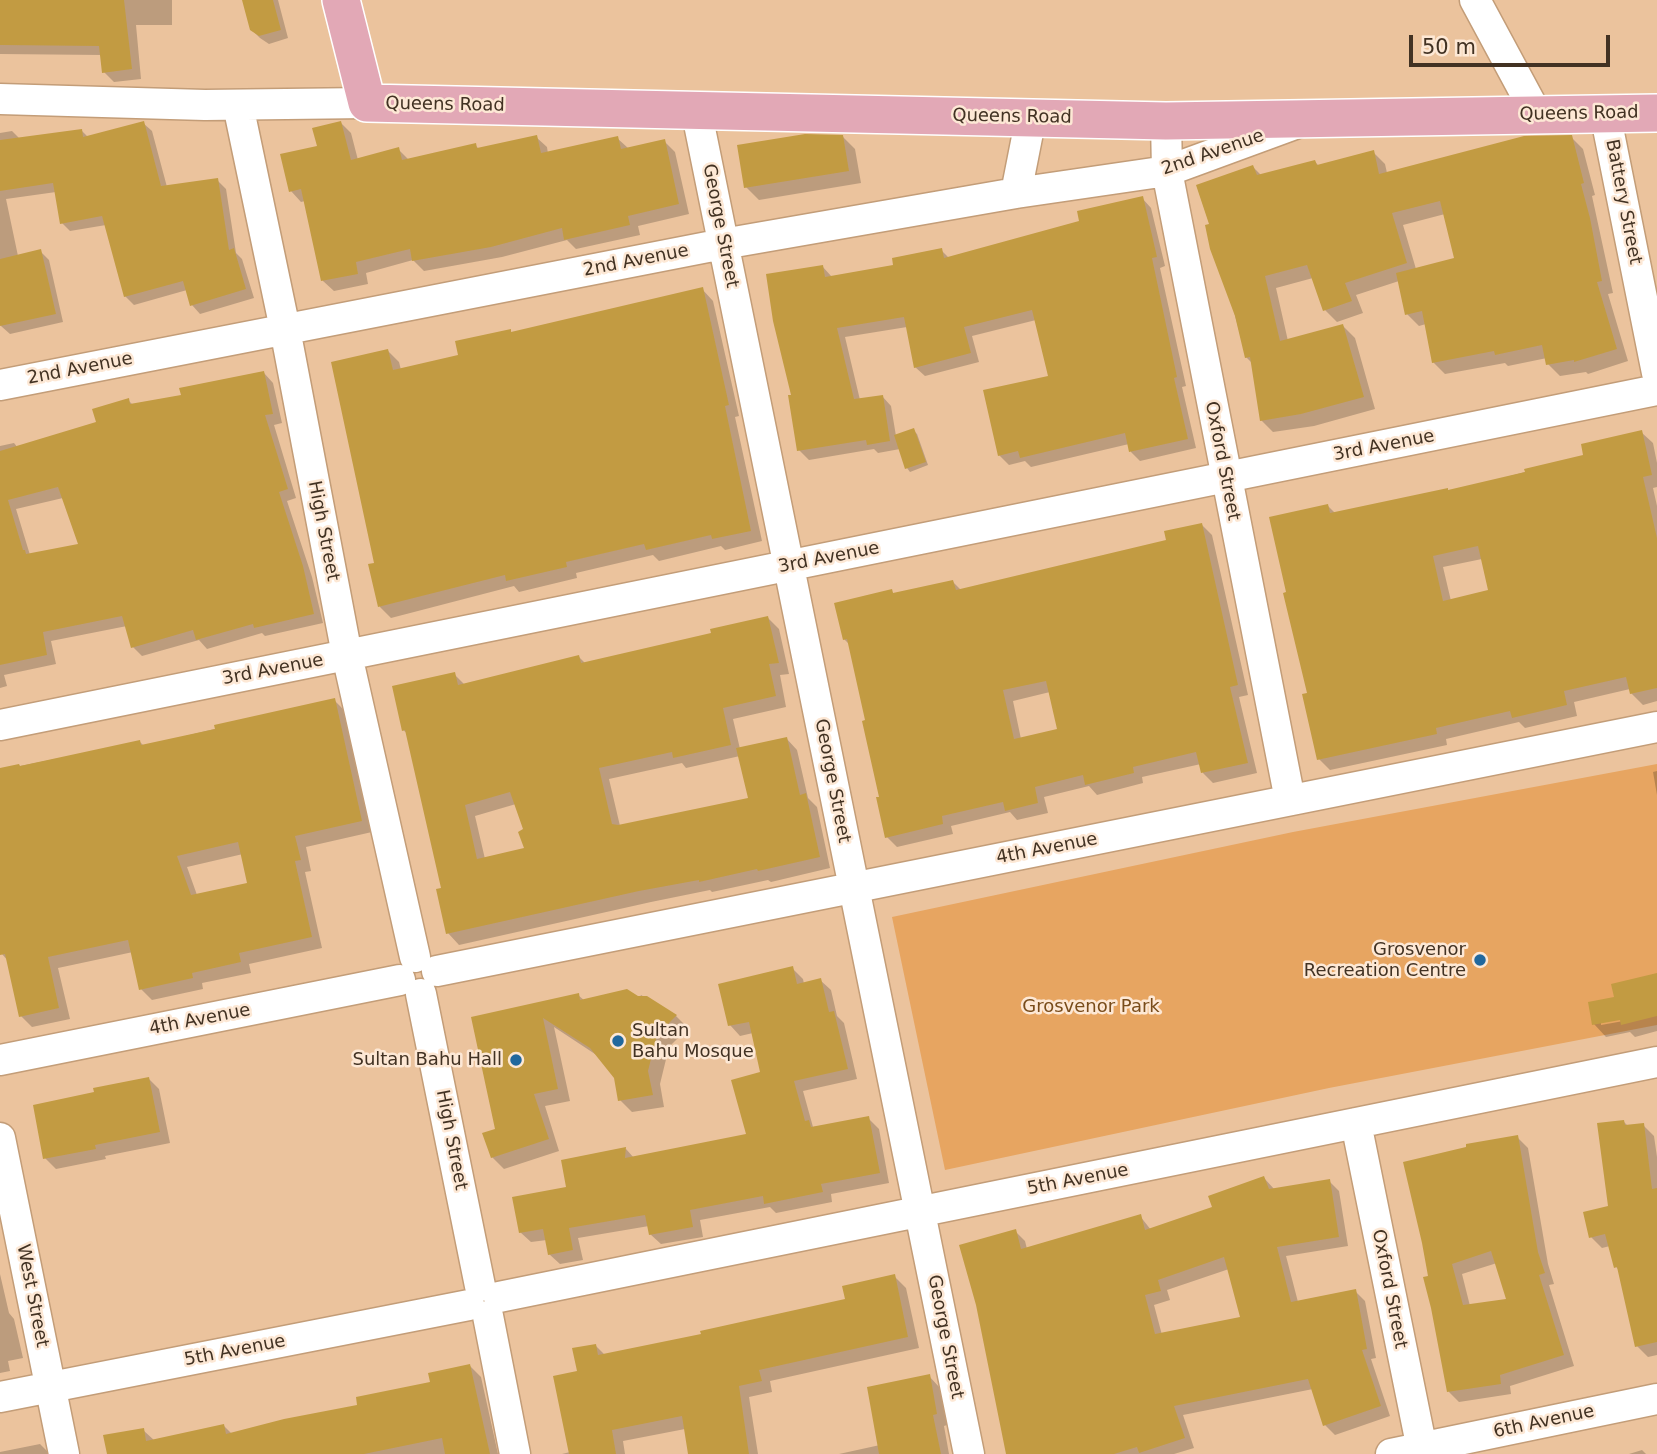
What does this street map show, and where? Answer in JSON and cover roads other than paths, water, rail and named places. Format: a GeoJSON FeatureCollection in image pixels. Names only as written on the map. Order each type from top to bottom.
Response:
{"type":"FeatureCollection","features":[{"type":"Feature","properties":{"kind":"main road","name":"Queens Road"},"geometry":{"type":"LineString","coordinates":[[341,0],[367,103],[1166,121],[1657,113]]}},
{"type":"Feature","properties":{"kind":"street"},"geometry":{"type":"LineString","coordinates":[[1475,0],[1537,115]]}},
{"type":"Feature","properties":{"kind":"street","name":"Queens Road"},"geometry":{"type":"LineString","coordinates":[[0,99],[238,105],[367,103]]}},
{"type":"Feature","properties":{"kind":"street","name":"High Street"},"geometry":{"type":"LineString","coordinates":[[238,105],[285,329],[347,655],[418,975],[514,1454]]}},
{"type":"Feature","properties":{"kind":"street","name":"George Street"},"geometry":{"type":"LineString","coordinates":[[696,109],[968,1454]]}},
{"type":"Feature","properties":{"kind":"street","name":"Battery Street"},"geometry":{"type":"LineString","coordinates":[[1605,113],[1657,373]]}},
{"type":"Feature","properties":{"kind":"street"},"geometry":{"type":"LineString","coordinates":[[1016,193],[1031,117]]}},
{"type":"Feature","properties":{"kind":"street","name":"2nd Avenue"},"geometry":{"type":"LineString","coordinates":[[0,385],[723,244],[1016,193],[1167,171],[1310,118]]}},
{"type":"Feature","properties":{"kind":"street","name":"Oxford Street"},"geometry":{"type":"LineString","coordinates":[[1166,121],[1167,171],[1290,800]]}},
{"type":"Feature","properties":{"kind":"street","name":"3rd Avenue"},"geometry":{"type":"LineString","coordinates":[[0,725],[1657,390]]}},
{"type":"Feature","properties":{"kind":"street","name":"4th Avenue"},"geometry":{"type":"LineString","coordinates":[[0,1060],[1657,727]]}},
{"type":"Feature","properties":{"kind":"street","name":"5th Avenue"},"geometry":{"type":"LineString","coordinates":[[0,1398],[1657,1062]]}},
{"type":"Feature","properties":{"kind":"street","name":"Oxford Street"},"geometry":{"type":"LineString","coordinates":[[1356,1123],[1422,1451]]}},
{"type":"Feature","properties":{"kind":"street","name":"West Street"},"geometry":{"type":"LineString","coordinates":[[0,1138],[64,1454]]}},
{"type":"Feature","properties":{"kind":"street","name":"6th Avenue"},"geometry":{"type":"LineString","coordinates":[[1391,1454],[1422,1451],[1657,1399]]}},
{"type":"Feature","properties":{"kind":"place","name":"Grosvenor Recreation Centre"},"geometry":{"type":"Point","coordinates":[1480,960]}},
{"type":"Feature","properties":{"kind":"place","name":"Sultan Bahu Mosque"},"geometry":{"type":"Point","coordinates":[618,1041]}},
{"type":"Feature","properties":{"kind":"place","name":"Sultan Bahu Hall"},"geometry":{"type":"Point","coordinates":[516,1060]}},
{"type":"Feature","properties":{"kind":"park label","name":"Grosvenor Park"},"geometry":{"type":"Point","coordinates":[1091,1007]}}]}
